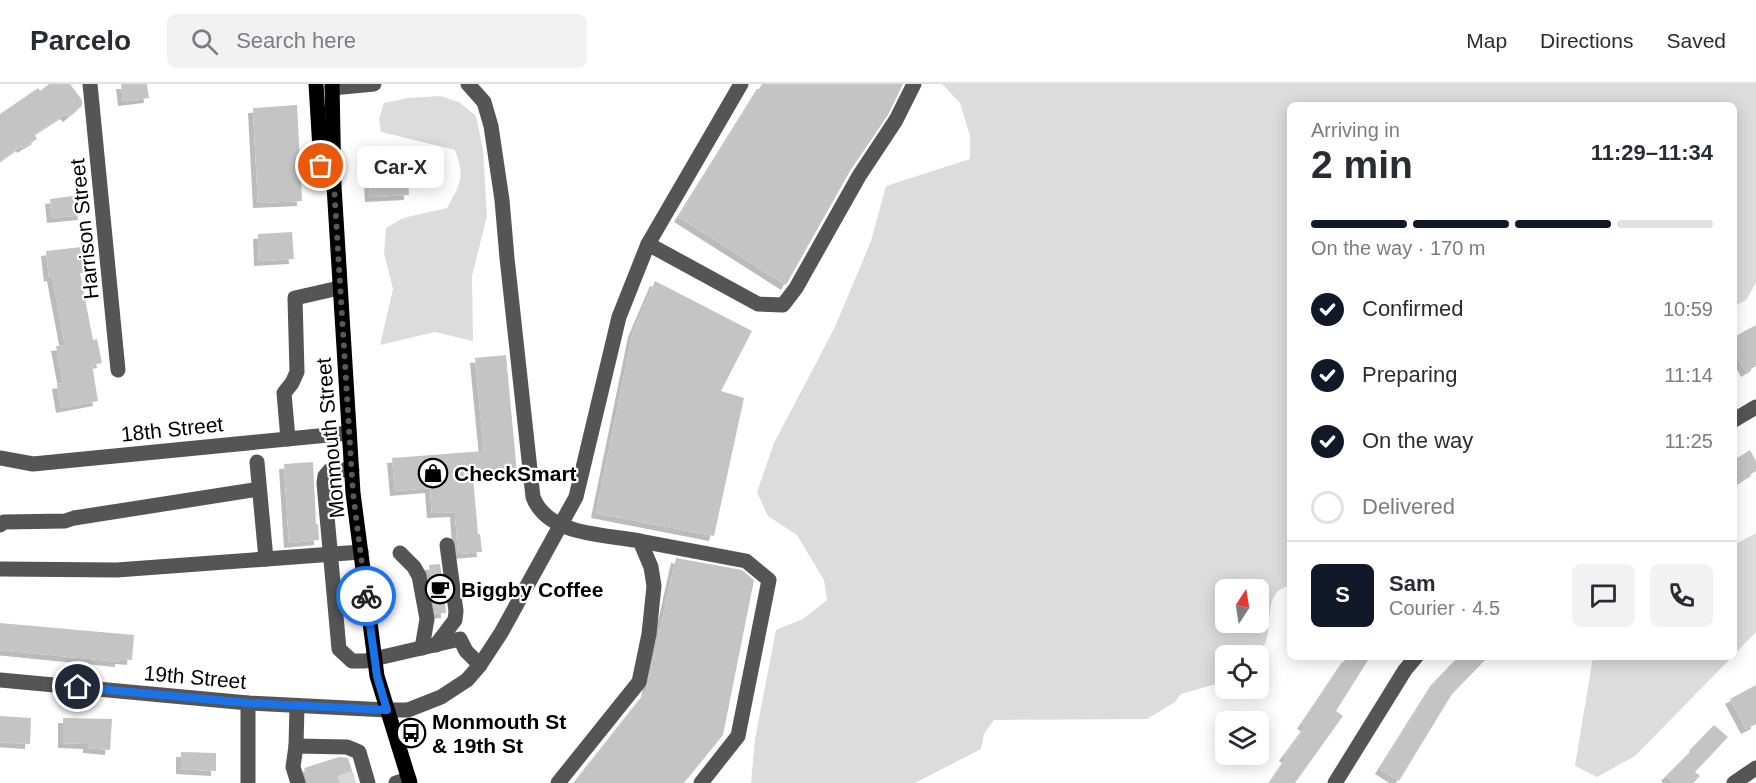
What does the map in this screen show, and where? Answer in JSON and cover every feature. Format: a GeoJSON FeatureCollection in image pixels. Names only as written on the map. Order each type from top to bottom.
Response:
{"type":"FeatureCollection","features":[{"type":"Feature","properties":{"kind":"main road"},"geometry":{"type":"LineString","coordinates":[[316,84],[321,166],[334,186]]}},
{"type":"Feature","properties":{"kind":"main road","name":"Monmouth Street"},"geometry":{"type":"LineString","coordinates":[[332,86],[339,288],[352,470],[374,659],[405,782]]}},
{"type":"Feature","properties":{"kind":"street","name":"Harrison Street"},"geometry":{"type":"LineString","coordinates":[[90,84],[118,370]]}},
{"type":"Feature","properties":{"kind":"street"},"geometry":{"type":"LineString","coordinates":[[332,86],[374,84]]}},
{"type":"Feature","properties":{"kind":"street"},"geometry":{"type":"LineString","coordinates":[[468,84],[484,102],[491,126],[505,222],[530,486],[537,508],[560,524],[590,533],[746,561],[769,580],[738,736],[700,783]]}},
{"type":"Feature","properties":{"kind":"street","name":"19th Street"},"geometry":{"type":"LineString","coordinates":[[0,680],[248,703],[408,710],[441,697],[467,680],[501,633],[576,497],[619,316],[648,244],[741,84]]}},
{"type":"Feature","properties":{"kind":"street"},"geometry":{"type":"LineString","coordinates":[[648,244],[759,304],[783,305],[796,288],[874,150],[896,120],[914,84]]}},
{"type":"Feature","properties":{"kind":"street"},"geometry":{"type":"LineString","coordinates":[[288,439],[284,393],[297,372],[295,298],[339,288]]}},
{"type":"Feature","properties":{"kind":"street"},"geometry":{"type":"LineString","coordinates":[[1737,418],[1756,407]]}},
{"type":"Feature","properties":{"kind":"street","name":"18th Street"},"geometry":{"type":"LineString","coordinates":[[0,458],[33,464],[350,433]]}},
{"type":"Feature","properties":{"kind":"street"},"geometry":{"type":"LineString","coordinates":[[257,462],[266,559]]}},
{"type":"Feature","properties":{"kind":"street"},"geometry":{"type":"LineString","coordinates":[[352,470],[330,470],[325,476],[324,483],[339,649],[352,661],[365,661],[460,639],[466,651],[480,665]]}},
{"type":"Feature","properties":{"kind":"street"},"geometry":{"type":"LineString","coordinates":[[0,525],[4,522],[65,521],[259,489]]}},
{"type":"Feature","properties":{"kind":"street"},"geometry":{"type":"LineString","coordinates":[[558,783],[639,682],[649,634],[654,586],[651,567],[640,541]]}},
{"type":"Feature","properties":{"kind":"street"},"geometry":{"type":"LineString","coordinates":[[429,646],[455,620],[456,611],[447,545]]}},
{"type":"Feature","properties":{"kind":"street"},"geometry":{"type":"LineString","coordinates":[[0,569],[117,570],[361,552]]}},
{"type":"Feature","properties":{"kind":"street"},"geometry":{"type":"LineString","coordinates":[[400,553],[414,567],[419,576],[427,619],[429,646]]}},
{"type":"Feature","properties":{"kind":"street"},"geometry":{"type":"LineString","coordinates":[[1335,783],[1413,660]]}},
{"type":"Feature","properties":{"kind":"street"},"geometry":{"type":"LineString","coordinates":[[248,703],[248,783]]}},
{"type":"Feature","properties":{"kind":"street"},"geometry":{"type":"LineString","coordinates":[[297,706],[293,767],[298,783]]}},
{"type":"Feature","properties":{"kind":"street"},"geometry":{"type":"LineString","coordinates":[[296,746],[347,747],[358,752],[363,779]]}},
{"type":"Feature","properties":{"kind":"street"},"geometry":{"type":"LineString","coordinates":[[1734,783],[1756,768]]}},
{"type":"Feature","properties":{"kind":"shaded area"},"geometry":{"type":"Polygon","coordinates":[[[942,84],[1756,84],[1756,283],[1746,300],[1737,304],[1737,102],[1287,102],[1287,586],[1278,591],[1273,599],[1269,623],[1269,579],[1215,579],[1215,633],[1268,633],[1264,645],[1215,645],[1215,684],[1181,694],[1175,702],[1147,719],[994,720],[984,734],[981,749],[915,783],[751,783],[755,739],[776,630],[803,619],[827,600],[824,580],[797,535],[768,516],[757,492],[774,443],[835,327],[871,241],[886,186],[970,159],[970,136],[960,103],[942,84]]]}},
{"type":"Feature","properties":{"kind":"shaded area"},"geometry":{"type":"Polygon","coordinates":[[[440,96],[459,102],[476,116],[483,150],[487,216],[472,276],[473,341],[435,332],[380,345],[393,289],[384,253],[386,228],[403,218],[447,208],[461,174],[455,150],[381,132],[379,119],[384,103],[408,98],[440,96]]]}},
{"type":"Feature","properties":{"kind":"shaded area"},"geometry":{"type":"Polygon","coordinates":[[[1756,533],[1756,632],[1737,652],[1737,543],[1756,533]]]}},
{"type":"Feature","properties":{"kind":"shaded area"},"geometry":{"type":"Polygon","coordinates":[[[1593,660],[1729,660],[1635,756],[1597,777],[1575,766],[1593,660]]]}},
{"type":"Feature","properties":{"kind":"building"},"geometry":{"type":"Polygon","coordinates":[[[49,84],[70,84],[82,100],[82,106],[68,117],[65,114],[34,134],[37,139],[22,148],[21,146],[0,161],[0,114],[38,88],[40,91],[49,84]]]}},
{"type":"Feature","properties":{"kind":"building"},"geometry":{"type":"Polygon","coordinates":[[[121,84],[147,84],[149,98],[123,101],[121,84]]]}},
{"type":"Feature","properties":{"kind":"building"},"geometry":{"type":"Polygon","coordinates":[[[762,84],[903,84],[888,115],[850,171],[786,285],[679,217],[762,84]]]}},
{"type":"Feature","properties":{"kind":"building"},"geometry":{"type":"Polygon","coordinates":[[[297,105],[302,201],[258,203],[253,108],[297,105]]]}},
{"type":"Feature","properties":{"kind":"building"},"geometry":{"type":"Polygon","coordinates":[[[407,160],[409,195],[370,197],[368,162],[407,160]]]}},
{"type":"Feature","properties":{"kind":"building"},"geometry":{"type":"Polygon","coordinates":[[[80,195],[83,215],[52,218],[50,199],[80,195]]]}},
{"type":"Feature","properties":{"kind":"building"},"geometry":{"type":"Polygon","coordinates":[[[292,232],[294,259],[259,261],[258,234],[292,232]]]}},
{"type":"Feature","properties":{"kind":"building"},"geometry":{"type":"Polygon","coordinates":[[[82,247],[85,273],[80,273],[93,340],[97,339],[102,363],[92,365],[98,401],[61,408],[57,384],[63,383],[56,346],[65,345],[52,276],[49,277],[46,251],[82,247]]]}},
{"type":"Feature","properties":{"kind":"building"},"geometry":{"type":"Polygon","coordinates":[[[655,281],[752,331],[721,391],[744,398],[714,536],[596,513],[633,332],[655,281]]]}},
{"type":"Feature","properties":{"kind":"building"},"geometry":{"type":"Polygon","coordinates":[[[1756,325],[1756,366],[1746,372],[1737,356],[1737,335],[1756,325]]]}},
{"type":"Feature","properties":{"kind":"building"},"geometry":{"type":"Polygon","coordinates":[[[506,355],[517,473],[473,477],[478,534],[480,534],[482,552],[458,554],[455,512],[432,513],[430,488],[395,491],[392,458],[484,451],[475,358],[506,355]]]}},
{"type":"Feature","properties":{"kind":"building"},"geometry":{"type":"Polygon","coordinates":[[[1750,450],[1756,461],[1756,471],[1737,483],[1737,458],[1750,450]]]}},
{"type":"Feature","properties":{"kind":"building"},"geometry":{"type":"Polygon","coordinates":[[[313,462],[319,540],[289,543],[284,464],[313,462]]]}},
{"type":"Feature","properties":{"kind":"building"},"geometry":{"type":"Polygon","coordinates":[[[676,558],[742,570],[754,580],[723,735],[684,783],[574,783],[646,692],[676,558]]]}},
{"type":"Feature","properties":{"kind":"building","name":"Biggby Coffee"},"geometry":{"type":"Polygon","coordinates":[[[440,564],[446,613],[436,614],[429,565],[440,564]]]}},
{"type":"Feature","properties":{"kind":"building"},"geometry":{"type":"Polygon","coordinates":[[[0,623],[134,635],[132,660],[120,659],[120,662],[0,650],[0,623]]]}},
{"type":"Feature","properties":{"kind":"building"},"geometry":{"type":"Polygon","coordinates":[[[1345,660],[1368,660],[1336,711],[1343,716],[1295,783],[1270,783],[1287,758],[1284,756],[1306,726],[1302,724],[1345,660]]]}},
{"type":"Feature","properties":{"kind":"building"},"geometry":{"type":"Polygon","coordinates":[[[1455,660],[1485,660],[1452,694],[1399,781],[1380,769],[1436,680],[1455,660]]]}},
{"type":"Feature","properties":{"kind":"building"},"geometry":{"type":"Polygon","coordinates":[[[1756,685],[1756,724],[1746,729],[1730,699],[1756,685]]]}},
{"type":"Feature","properties":{"kind":"building"},"geometry":{"type":"Polygon","coordinates":[[[0,716],[31,718],[30,744],[0,742],[0,716]]]}},
{"type":"Feature","properties":{"kind":"building"},"geometry":{"type":"Polygon","coordinates":[[[63,718],[112,719],[110,750],[88,748],[88,744],[63,743],[63,718]]]}},
{"type":"Feature","properties":{"kind":"building"},"geometry":{"type":"Polygon","coordinates":[[[1714,725],[1728,737],[1695,772],[1700,776],[1693,783],[1673,783],[1666,776],[1714,725]]]}},
{"type":"Feature","properties":{"kind":"building"},"geometry":{"type":"Polygon","coordinates":[[[181,752],[216,753],[216,771],[181,769],[181,752]]]}},
{"type":"Feature","properties":{"kind":"building"},"geometry":{"type":"Polygon","coordinates":[[[339,757],[348,758],[356,783],[309,783],[304,768],[339,757]]]}},
{"type":"Feature","properties":{"kind":"tunnel"},"geometry":{"type":"LineString","coordinates":[[340,783],[354,778]]}},
{"type":"Feature","properties":{"kind":"way so far"},"geometry":{"type":"LineString","coordinates":[[321,166],[334,186],[353,493],[366,596]]}},
{"type":"Feature","properties":{"kind":"place","name":"Car-X"},"geometry":{"type":"Point","coordinates":[321,166]}},
{"type":"Feature","properties":{"kind":"place","name":"CheckSmart"},"geometry":{"type":"Point","coordinates":[433,473]}},
{"type":"Feature","properties":{"kind":"place","name":"Biggby Coffee"},"geometry":{"type":"Point","coordinates":[440,589]}},
{"type":"Feature","properties":{"kind":"place","name":"Monmouth St & 19th St"},"geometry":{"type":"Point","coordinates":[411,733]}},
{"type":"Feature","properties":{"kind":"route"},"geometry":{"type":"LineString","coordinates":[[78,687],[248,703],[387,710],[377,676],[366,596]]}}]}
